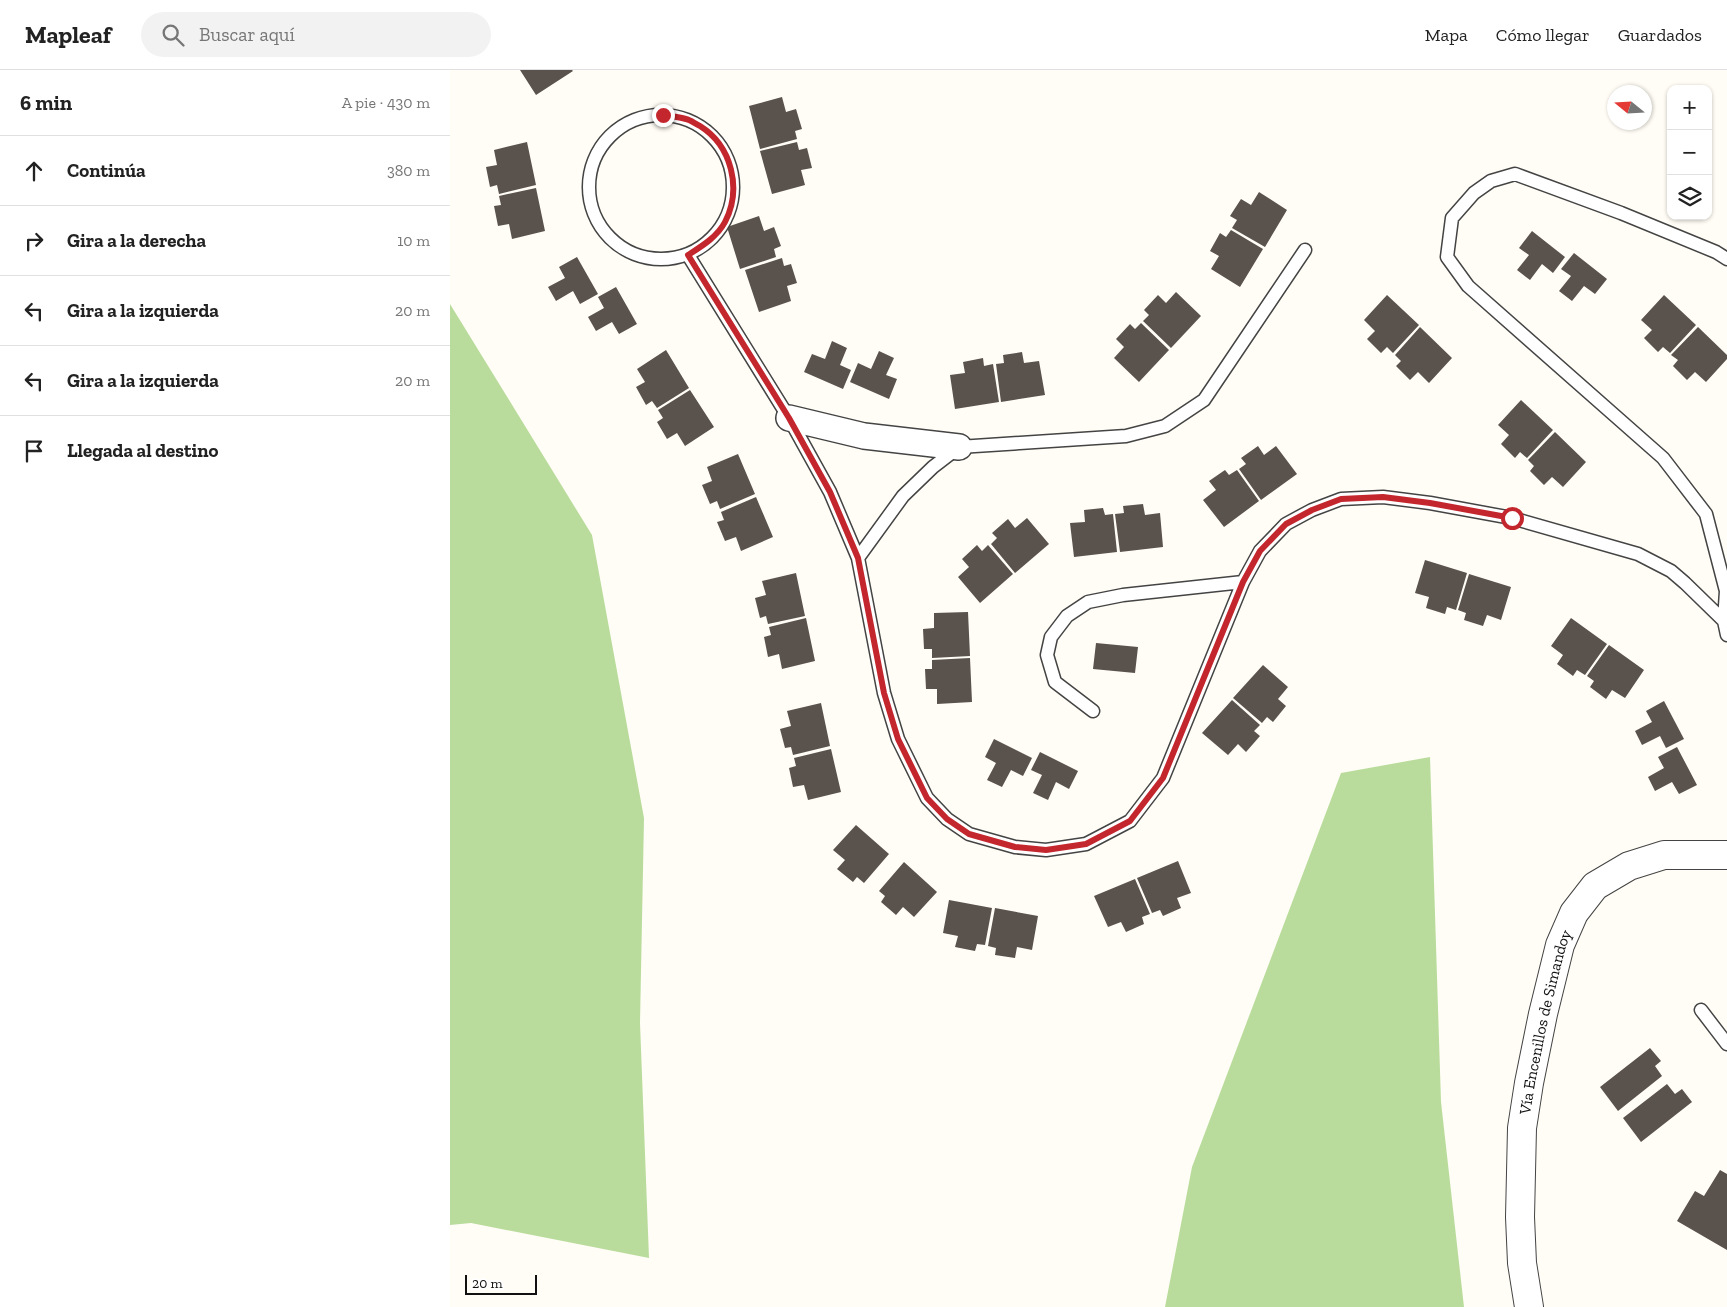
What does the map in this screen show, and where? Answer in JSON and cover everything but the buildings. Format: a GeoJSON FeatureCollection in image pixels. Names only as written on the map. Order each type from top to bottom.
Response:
{"type":"FeatureCollection","features":[{"type":"Feature","properties":{"kind":"street"},"geometry":{"type":"LineString","coordinates":[[789,418],[864,436],[959,447]]}},
{"type":"Feature","properties":{"kind":"street","name":"Vía Encenillos de Simandoy"},"geometry":{"type":"LineString","coordinates":[[1529,1307],[1522,1263],[1520,1217],[1522,1128],[1543,1014],[1560,945],[1574,913],[1595,886],[1628,866],[1664,855],[1727,855]]}},
{"type":"Feature","properties":{"kind":"lane"},"geometry":{"type":"LineString","coordinates":[[663,115],[687,119],[708,132],[724,151],[733,174],[733,199],[725,223],[709,242],[688,255],[665,260],[642,258],[621,248],[604,232],[593,212],[589,189],[592,166],[603,144],[619,128],[640,118],[663,115]]}},
{"type":"Feature","properties":{"kind":"lane"},"geometry":{"type":"LineString","coordinates":[[1727,259],[1716,252],[1630,217],[1514,174],[1491,181],[1474,194],[1452,218],[1447,257],[1468,286],[1663,458],[1706,514],[1726,591],[1724,621],[1727,635]]}},
{"type":"Feature","properties":{"kind":"lane"},"geometry":{"type":"LineString","coordinates":[[858,558],[903,496],[932,467],[959,447],[1126,436],[1165,426],[1204,400],[1305,250]]}},
{"type":"Feature","properties":{"kind":"lane"},"geometry":{"type":"LineString","coordinates":[[688,255],[789,418],[830,492],[858,558],[884,693],[898,739],[927,798],[947,819],[969,834],[1015,847],[1046,850],[1086,844],[1130,821],[1163,778],[1243,582],[1260,551],[1286,524],[1312,510],[1341,499],[1383,497],[1430,503],[1512,518],[1638,554],[1671,571],[1685,582],[1724,621]]}},
{"type":"Feature","properties":{"kind":"lane"},"geometry":{"type":"LineString","coordinates":[[1093,711],[1055,682],[1047,655],[1051,637],[1067,616],[1088,602],[1123,594],[1243,582]]}},
{"type":"Feature","properties":{"kind":"lane"},"geometry":{"type":"LineString","coordinates":[[1701,1010],[1727,1044]]}},
{"type":"Feature","properties":{"kind":"green space"},"geometry":{"type":"Polygon","coordinates":[[[450,304],[592,535],[644,818],[640,1023],[649,1258],[471,1223],[450,1225],[450,304]]]}},
{"type":"Feature","properties":{"kind":"green space"},"geometry":{"type":"Polygon","coordinates":[[[1430,757],[1441,1102],[1464,1307],[1165,1307],[1192,1167],[1341,773],[1430,757]]]}},
{"type":"Feature","properties":{"kind":"route"},"geometry":{"type":"LineString","coordinates":[[663,115],[687,119],[708,132],[724,151],[733,174],[733,199],[725,223],[709,242],[688,255],[789,418],[830,492],[858,558],[884,693],[898,739],[927,798],[947,819],[969,834],[1015,847],[1046,850],[1086,844],[1130,821],[1163,778],[1243,582],[1260,551],[1286,524],[1312,510],[1341,499],[1383,497],[1430,503],[1512,518]]}}]}
